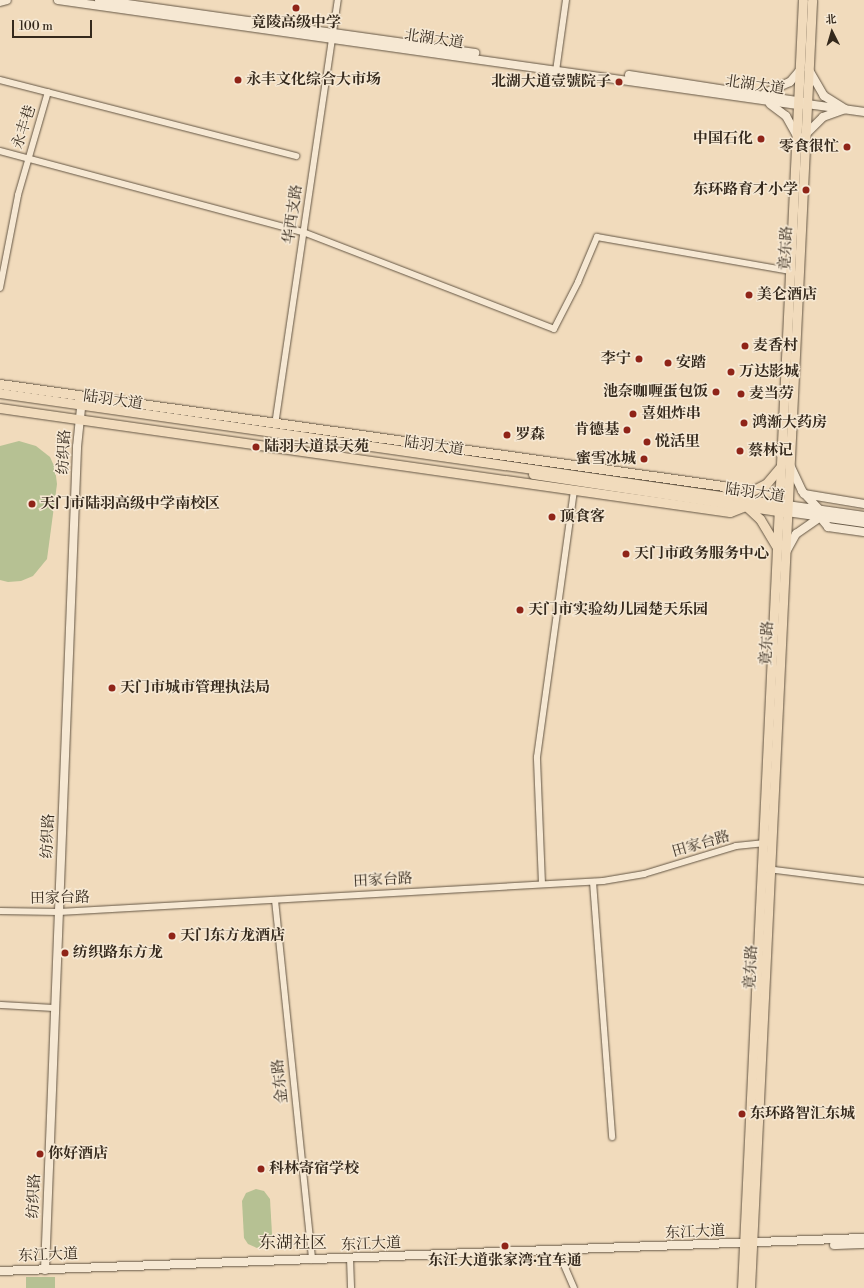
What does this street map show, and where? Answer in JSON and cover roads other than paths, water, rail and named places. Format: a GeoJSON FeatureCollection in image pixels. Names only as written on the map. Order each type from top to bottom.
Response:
{"type":"FeatureCollection","features":[{"type":"Feature","properties":{"kind":"main road","name":"竟东路"},"geometry":{"type":"LineString","coordinates":[[803,0],[804,70]]}},
{"type":"Feature","properties":{"kind":"main road","name":"竟东路"},"geometry":{"type":"LineString","coordinates":[[750,1288],[749,1244],[801,103],[812,0]]}},
{"type":"Feature","properties":{"kind":"main road","name":"竟东路"},"geometry":{"type":"LineString","coordinates":[[785,465],[789,271],[800,135]]}},
{"type":"Feature","properties":{"kind":"main road"},"geometry":{"type":"LineString","coordinates":[[0,384],[81,403],[275,426],[723,486],[738,498],[766,484],[785,465]]}},
{"type":"Feature","properties":{"kind":"main road","name":"陆羽大道"},"geometry":{"type":"LineString","coordinates":[[0,393],[81,403],[746,506],[783,508]]}},
{"type":"Feature","properties":{"kind":"main road","name":"陆羽大道"},"geometry":{"type":"LineString","coordinates":[[0,399],[81,403]]}},
{"type":"Feature","properties":{"kind":"main road"},"geometry":{"type":"LineString","coordinates":[[0,408],[730,512],[746,506],[770,532],[781,554]]}},
{"type":"Feature","properties":{"kind":"main road","name":"陆羽大道"},"geometry":{"type":"LineString","coordinates":[[738,498],[783,508]]}},
{"type":"Feature","properties":{"kind":"main road","name":"竟东路"},"geometry":{"type":"LineString","coordinates":[[766,869],[763,843],[781,554]]}},
{"type":"Feature","properties":{"kind":"main road","name":"竟东路"},"geometry":{"type":"LineString","coordinates":[[742,1288],[749,1244]]}},
{"type":"Feature","properties":{"kind":"street"},"geometry":{"type":"LineString","coordinates":[[0,2],[7,0]]}},
{"type":"Feature","properties":{"kind":"street","name":"北湖大道"},"geometry":{"type":"LineString","coordinates":[[58,0],[332,36],[864,112]]}},
{"type":"Feature","properties":{"kind":"street","name":"北湖大道"},"geometry":{"type":"LineString","coordinates":[[99,0],[332,36]]}},
{"type":"Feature","properties":{"kind":"street","name":"华西支路"},"geometry":{"type":"LineString","coordinates":[[275,426],[338,0]]}},
{"type":"Feature","properties":{"kind":"street"},"geometry":{"type":"LineString","coordinates":[[556,68],[566,0]]}},
{"type":"Feature","properties":{"kind":"street"},"geometry":{"type":"LineString","coordinates":[[758,97],[779,89],[804,70],[824,96],[845,109]]}},
{"type":"Feature","properties":{"kind":"street"},"geometry":{"type":"LineString","coordinates":[[0,80],[296,156]]}},
{"type":"Feature","properties":{"kind":"street","name":"永丰巷"},"geometry":{"type":"LineString","coordinates":[[0,288],[27,158],[48,92]]}},
{"type":"Feature","properties":{"kind":"street"},"geometry":{"type":"LineString","coordinates":[[758,97],[781,110],[800,135],[823,116],[845,109]]}},
{"type":"Feature","properties":{"kind":"street"},"geometry":{"type":"LineString","coordinates":[[0,151],[303,232],[554,329],[578,282],[597,237],[789,271]]}},
{"type":"Feature","properties":{"kind":"street","name":"纺织路"},"geometry":{"type":"LineString","coordinates":[[45,1270],[81,403]]}},
{"type":"Feature","properties":{"kind":"street"},"geometry":{"type":"LineString","coordinates":[[785,465],[828,526],[864,532]]}},
{"type":"Feature","properties":{"kind":"street"},"geometry":{"type":"LineString","coordinates":[[542,884],[537,757],[574,490]]}},
{"type":"Feature","properties":{"kind":"street"},"geometry":{"type":"LineString","coordinates":[[804,494],[864,504]]}},
{"type":"Feature","properties":{"kind":"street","name":"陆羽大道"},"geometry":{"type":"LineString","coordinates":[[783,508],[820,513],[864,516]]}},
{"type":"Feature","properties":{"kind":"street"},"geometry":{"type":"LineString","coordinates":[[781,554],[796,534],[820,513]]}},
{"type":"Feature","properties":{"kind":"street","name":"陆羽大道"},"geometry":{"type":"LineString","coordinates":[[820,513],[864,523]]}},
{"type":"Feature","properties":{"kind":"street","name":"田家台路"},"geometry":{"type":"LineString","coordinates":[[0,911],[59,912],[593,882],[629,877],[736,846],[763,843]]}},
{"type":"Feature","properties":{"kind":"street"},"geometry":{"type":"LineString","coordinates":[[766,869],[864,880]]}},
{"type":"Feature","properties":{"kind":"street"},"geometry":{"type":"LineString","coordinates":[[593,882],[612,1137]]}},
{"type":"Feature","properties":{"kind":"street","name":"金东路"},"geometry":{"type":"LineString","coordinates":[[275,900],[312,1260]]}},
{"type":"Feature","properties":{"kind":"street"},"geometry":{"type":"LineString","coordinates":[[0,1005],[55,1008]]}},
{"type":"Feature","properties":{"kind":"street","name":"东江大道"},"geometry":{"type":"LineString","coordinates":[[0,1271],[749,1244],[864,1238]]}},
{"type":"Feature","properties":{"kind":"street","name":"东江大道"},"geometry":{"type":"LineString","coordinates":[[749,1244],[864,1244]]}},
{"type":"Feature","properties":{"kind":"street"},"geometry":{"type":"LineString","coordinates":[[558,1251],[574,1288]]}},
{"type":"Feature","properties":{"kind":"street"},"geometry":{"type":"LineString","coordinates":[[350,1258],[351,1288]]}},
{"type":"Feature","properties":{"kind":"place","name":"竟陵高级中学"},"geometry":{"type":"Point","coordinates":[296,8]}},
{"type":"Feature","properties":{"kind":"place","name":"永丰文化综合大市场"},"geometry":{"type":"Point","coordinates":[238,80]}},
{"type":"Feature","properties":{"kind":"place","name":"北湖大道壹號院子"},"geometry":{"type":"Point","coordinates":[619,82]}},
{"type":"Feature","properties":{"kind":"place","name":"中国石化"},"geometry":{"type":"Point","coordinates":[761,139]}},
{"type":"Feature","properties":{"kind":"place","name":"零食很忙"},"geometry":{"type":"Point","coordinates":[847,147]}},
{"type":"Feature","properties":{"kind":"place","name":"东环路育才小学"},"geometry":{"type":"Point","coordinates":[806,190]}},
{"type":"Feature","properties":{"kind":"place","name":"美仑酒店"},"geometry":{"type":"Point","coordinates":[749,295]}},
{"type":"Feature","properties":{"kind":"place","name":"麦香村"},"geometry":{"type":"Point","coordinates":[745,346]}},
{"type":"Feature","properties":{"kind":"place","name":"李宁"},"geometry":{"type":"Point","coordinates":[639,359]}},
{"type":"Feature","properties":{"kind":"place","name":"安踏"},"geometry":{"type":"Point","coordinates":[668,363]}},
{"type":"Feature","properties":{"kind":"place","name":"万达影城"},"geometry":{"type":"Point","coordinates":[731,372]}},
{"type":"Feature","properties":{"kind":"place","name":"池奈咖喱蛋包饭"},"geometry":{"type":"Point","coordinates":[716,392]}},
{"type":"Feature","properties":{"kind":"place","name":"麦当劳"},"geometry":{"type":"Point","coordinates":[741,394]}},
{"type":"Feature","properties":{"kind":"place","name":"喜姐炸串"},"geometry":{"type":"Point","coordinates":[633,414]}},
{"type":"Feature","properties":{"kind":"place","name":"鸿渐大药房"},"geometry":{"type":"Point","coordinates":[744,423]}},
{"type":"Feature","properties":{"kind":"place","name":"肯德基"},"geometry":{"type":"Point","coordinates":[627,430]}},
{"type":"Feature","properties":{"kind":"place","name":"罗森"},"geometry":{"type":"Point","coordinates":[507,435]}},
{"type":"Feature","properties":{"kind":"place","name":"悦活里"},"geometry":{"type":"Point","coordinates":[647,442]}},
{"type":"Feature","properties":{"kind":"place","name":"陆羽大道景天苑"},"geometry":{"type":"Point","coordinates":[256,447]}},
{"type":"Feature","properties":{"kind":"place","name":"蔡林记"},"geometry":{"type":"Point","coordinates":[740,451]}},
{"type":"Feature","properties":{"kind":"place","name":"蜜雪冰城"},"geometry":{"type":"Point","coordinates":[644,459]}},
{"type":"Feature","properties":{"kind":"place","name":"天门市陆羽高级中学南校区"},"geometry":{"type":"Point","coordinates":[32,504]}},
{"type":"Feature","properties":{"kind":"place","name":"顶食客"},"geometry":{"type":"Point","coordinates":[552,517]}},
{"type":"Feature","properties":{"kind":"place","name":"天门市政务服务中心"},"geometry":{"type":"Point","coordinates":[626,554]}},
{"type":"Feature","properties":{"kind":"place","name":"天门市实验幼儿园楚天乐园"},"geometry":{"type":"Point","coordinates":[520,610]}},
{"type":"Feature","properties":{"kind":"place","name":"天门市城市管理执法局"},"geometry":{"type":"Point","coordinates":[112,688]}},
{"type":"Feature","properties":{"kind":"place","name":"天门东方龙酒店"},"geometry":{"type":"Point","coordinates":[172,936]}},
{"type":"Feature","properties":{"kind":"place","name":"纺织路东方龙"},"geometry":{"type":"Point","coordinates":[65,953]}},
{"type":"Feature","properties":{"kind":"place","name":"东环路智汇东城"},"geometry":{"type":"Point","coordinates":[742,1114]}},
{"type":"Feature","properties":{"kind":"place","name":"你好酒店"},"geometry":{"type":"Point","coordinates":[40,1154]}},
{"type":"Feature","properties":{"kind":"place","name":"科林寄宿学校"},"geometry":{"type":"Point","coordinates":[261,1169]}},
{"type":"Feature","properties":{"kind":"place","name":"东江大道张家湾·宜车通"},"geometry":{"type":"Point","coordinates":[505,1246]}},
{"type":"Feature","properties":{"kind":"district","name":"东湖社区"},"geometry":{"type":"Point","coordinates":[293,1244]}}]}
